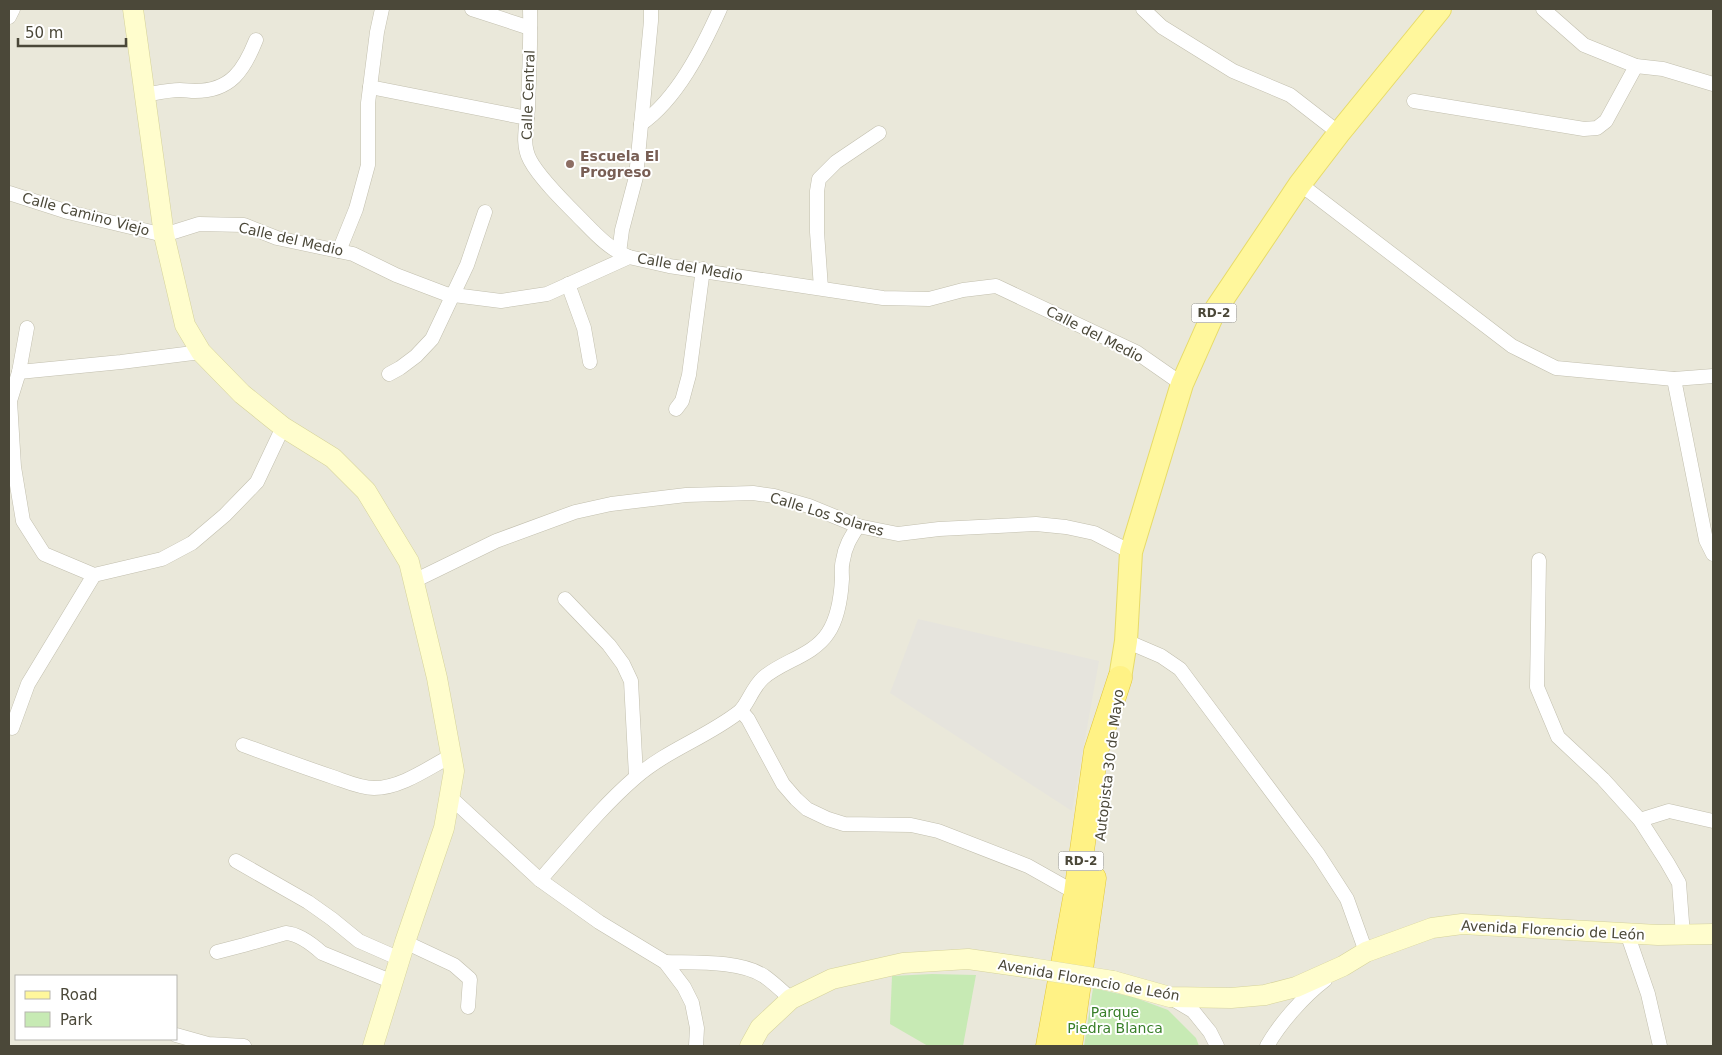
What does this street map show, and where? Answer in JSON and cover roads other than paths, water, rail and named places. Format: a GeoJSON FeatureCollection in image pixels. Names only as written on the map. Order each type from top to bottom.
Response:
{"type":"FeatureCollection","features":[{"type":"Feature","properties":{"kind":"highway","name":"Autopista 30 de Mayo"},"geometry":{"type":"LineString","coordinates":[[1048,1046],[1076,893],[1096,751],[1120,678]]}},
{"type":"Feature","properties":{"kind":"highway","name":"Autopista 30 de Mayo"},"geometry":{"type":"LineString","coordinates":[[1070,1046],[1112,753],[1120,678]]}},
{"type":"Feature","properties":{"kind":"main road"},"geometry":{"type":"LineString","coordinates":[[133,9],[164,235],[185,325],[201,352],[242,394],[283,427],[333,458],[366,491],[409,562],[437,678],[454,771],[444,828],[402,950],[373,1046]]}},
{"type":"Feature","properties":{"kind":"main road","name":"RD-2"},"geometry":{"type":"LineString","coordinates":[[1120,678],[1126,641],[1131,552],[1182,384],[1214,312],[1300,184],[1440,9]]}},
{"type":"Feature","properties":{"kind":"main road","name":"Avenida Florencio de León"},"geometry":{"type":"LineString","coordinates":[[750,1046],[760,1028],[791,999],[832,979],[903,963],[968,959],[1113,981],[1170,997],[1230,998],[1265,994],[1296,987],[1343,966],[1366,952],[1432,928],[1462,924],[1627,933],[1713,934]]}},
{"type":"Feature","properties":{"kind":"street"},"geometry":{"type":"LineString","coordinates":[[9,18],[14,9]]}},
{"type":"Feature","properties":{"kind":"street"},"geometry":{"type":"LineString","coordinates":[[339,251],[356,209],[368,165],[368,103],[382,9]]}},
{"type":"Feature","properties":{"kind":"street"},"geometry":{"type":"LineString","coordinates":[[472,9],[530,28]]}},
{"type":"Feature","properties":{"kind":"street","name":"Calle Central"},"geometry":{"type":"LineString","coordinates":[[530,9],[525,140],[530,161],[557,195],[600,238],[624,255]]}},
{"type":"Feature","properties":{"kind":"street"},"geometry":{"type":"LineString","coordinates":[[624,255],[622,230],[636,176],[651,9]]}},
{"type":"Feature","properties":{"kind":"street"},"geometry":{"type":"LineString","coordinates":[[641,124],[656,114],[672,94],[690,66],[720,9]]}},
{"type":"Feature","properties":{"kind":"street"},"geometry":{"type":"LineString","coordinates":[[1142,9],[1162,27],[1233,71],[1290,95],[1339,133]]}},
{"type":"Feature","properties":{"kind":"street"},"geometry":{"type":"LineString","coordinates":[[1543,9],[1584,45],[1636,66],[1663,69],[1713,84]]}},
{"type":"Feature","properties":{"kind":"street"},"geometry":{"type":"LineString","coordinates":[[145,95],[181,90],[212,89],[226,84],[238,74],[247,62],[256,40]]}},
{"type":"Feature","properties":{"kind":"street"},"geometry":{"type":"LineString","coordinates":[[1414,101],[1584,129],[1597,128],[1606,121],[1636,66]]}},
{"type":"Feature","properties":{"kind":"street"},"geometry":{"type":"LineString","coordinates":[[370,87],[527,118]]}},
{"type":"Feature","properties":{"kind":"street"},"geometry":{"type":"LineString","coordinates":[[821,288],[817,232],[817,192],[819,179],[836,162],[879,132]]}},
{"type":"Feature","properties":{"kind":"street"},"geometry":{"type":"LineString","coordinates":[[1300,184],[1512,346],[1556,368],[1674,379],[1713,376]]}},
{"type":"Feature","properties":{"kind":"street","name":"Calle Camino Viejo"},"geometry":{"type":"LineString","coordinates":[[9,193],[68,212],[164,235]]}},
{"type":"Feature","properties":{"kind":"street"},"geometry":{"type":"LineString","coordinates":[[389,374],[416,356],[432,339],[466,265],[485,212]]}},
{"type":"Feature","properties":{"kind":"street","name":"Calle del Medio"},"geometry":{"type":"LineString","coordinates":[[164,235],[199,224],[244,225],[277,238],[352,254],[396,275],[453,295],[501,301],[547,294],[624,255],[670,266],[883,298],[929,299],[963,290],[996,286],[1136,352],[1182,384]]}},
{"type":"Feature","properties":{"kind":"street"},"geometry":{"type":"LineString","coordinates":[[676,409],[682,401],[689,375],[703,270]]}},
{"type":"Feature","properties":{"kind":"street"},"geometry":{"type":"LineString","coordinates":[[568,284],[584,328],[590,362]]}},
{"type":"Feature","properties":{"kind":"street"},"geometry":{"type":"LineString","coordinates":[[27,328],[19,372],[10,401],[14,467],[24,521],[44,554],[94,575],[162,559],[192,543],[225,515],[258,482],[283,427]]}},
{"type":"Feature","properties":{"kind":"street"},"geometry":{"type":"LineString","coordinates":[[19,372],[201,352]]}},
{"type":"Feature","properties":{"kind":"street"},"geometry":{"type":"LineString","coordinates":[[1674,379],[1706,540],[1713,554]]}},
{"type":"Feature","properties":{"kind":"street","name":"Calle Los Solares"},"geometry":{"type":"LineString","coordinates":[[414,581],[496,541],[575,512],[610,504],[686,495],[754,493],[774,496],[809,506],[858,526],[898,534],[939,529],[1036,524],[1066,527],[1094,533],[1131,552]]}},
{"type":"Feature","properties":{"kind":"street"},"geometry":{"type":"LineString","coordinates":[[540,880],[598,814],[636,776],[679,747],[741,711],[755,687],[763,678],[816,646],[828,633],[838,611],[842,562],[847,542],[858,526]]}},
{"type":"Feature","properties":{"kind":"street"},"geometry":{"type":"LineString","coordinates":[[1539,560],[1537,688],[1558,736],[1603,779],[1640,820],[1679,883],[1683,934]]}},
{"type":"Feature","properties":{"kind":"street"},"geometry":{"type":"LineString","coordinates":[[12,728],[28,684],[94,575]]}},
{"type":"Feature","properties":{"kind":"street"},"geometry":{"type":"LineString","coordinates":[[565,599],[609,645],[624,664],[631,681],[636,776]]}},
{"type":"Feature","properties":{"kind":"street"},"geometry":{"type":"LineString","coordinates":[[1126,641],[1161,656],[1180,669],[1318,854],[1347,899],[1366,952]]}},
{"type":"Feature","properties":{"kind":"street"},"geometry":{"type":"LineString","coordinates":[[741,711],[748,719],[783,784],[807,809],[844,824],[911,825],[938,831],[1028,866],[1076,893]]}},
{"type":"Feature","properties":{"kind":"street"},"geometry":{"type":"LineString","coordinates":[[243,744],[316,772],[373,788],[410,778],[451,756]]}},
{"type":"Feature","properties":{"kind":"street"},"geometry":{"type":"LineString","coordinates":[[449,796],[540,880],[599,922],[665,962],[684,987],[692,1003],[697,1028],[696,1046]]}},
{"type":"Feature","properties":{"kind":"street"},"geometry":{"type":"LineString","coordinates":[[1640,820],[1669,812],[1713,821]]}},
{"type":"Feature","properties":{"kind":"street"},"geometry":{"type":"LineString","coordinates":[[236,861],[308,902],[359,941],[402,950],[454,965],[470,980],[468,1007]]}},
{"type":"Feature","properties":{"kind":"street"},"geometry":{"type":"LineString","coordinates":[[217,952],[292,933],[313,944],[322,953],[393,982]]}},
{"type":"Feature","properties":{"kind":"street"},"geometry":{"type":"LineString","coordinates":[[1627,933],[1648,994],[1660,1046]]}},
{"type":"Feature","properties":{"kind":"street"},"geometry":{"type":"LineString","coordinates":[[665,962],[725,964],[748,970],[763,976],[791,999]]}},
{"type":"Feature","properties":{"kind":"street"},"geometry":{"type":"LineString","coordinates":[[1266,1046],[1300,1003],[1316,987],[1343,966]]}},
{"type":"Feature","properties":{"kind":"street"},"geometry":{"type":"LineString","coordinates":[[1170,997],[1193,1011],[1210,1032],[1217,1046]]}},
{"type":"Feature","properties":{"kind":"street"},"geometry":{"type":"LineString","coordinates":[[178,1036],[208,1044],[244,1046]]}},
{"type":"Feature","properties":{"kind":"place","name":"Escuela El Progreso"},"geometry":{"type":"Point","coordinates":[570,164]}},
{"type":"Feature","properties":{"kind":"park label","name":"Parque Piedra Blanca"},"geometry":{"type":"Point","coordinates":[1115,1020]}}]}
